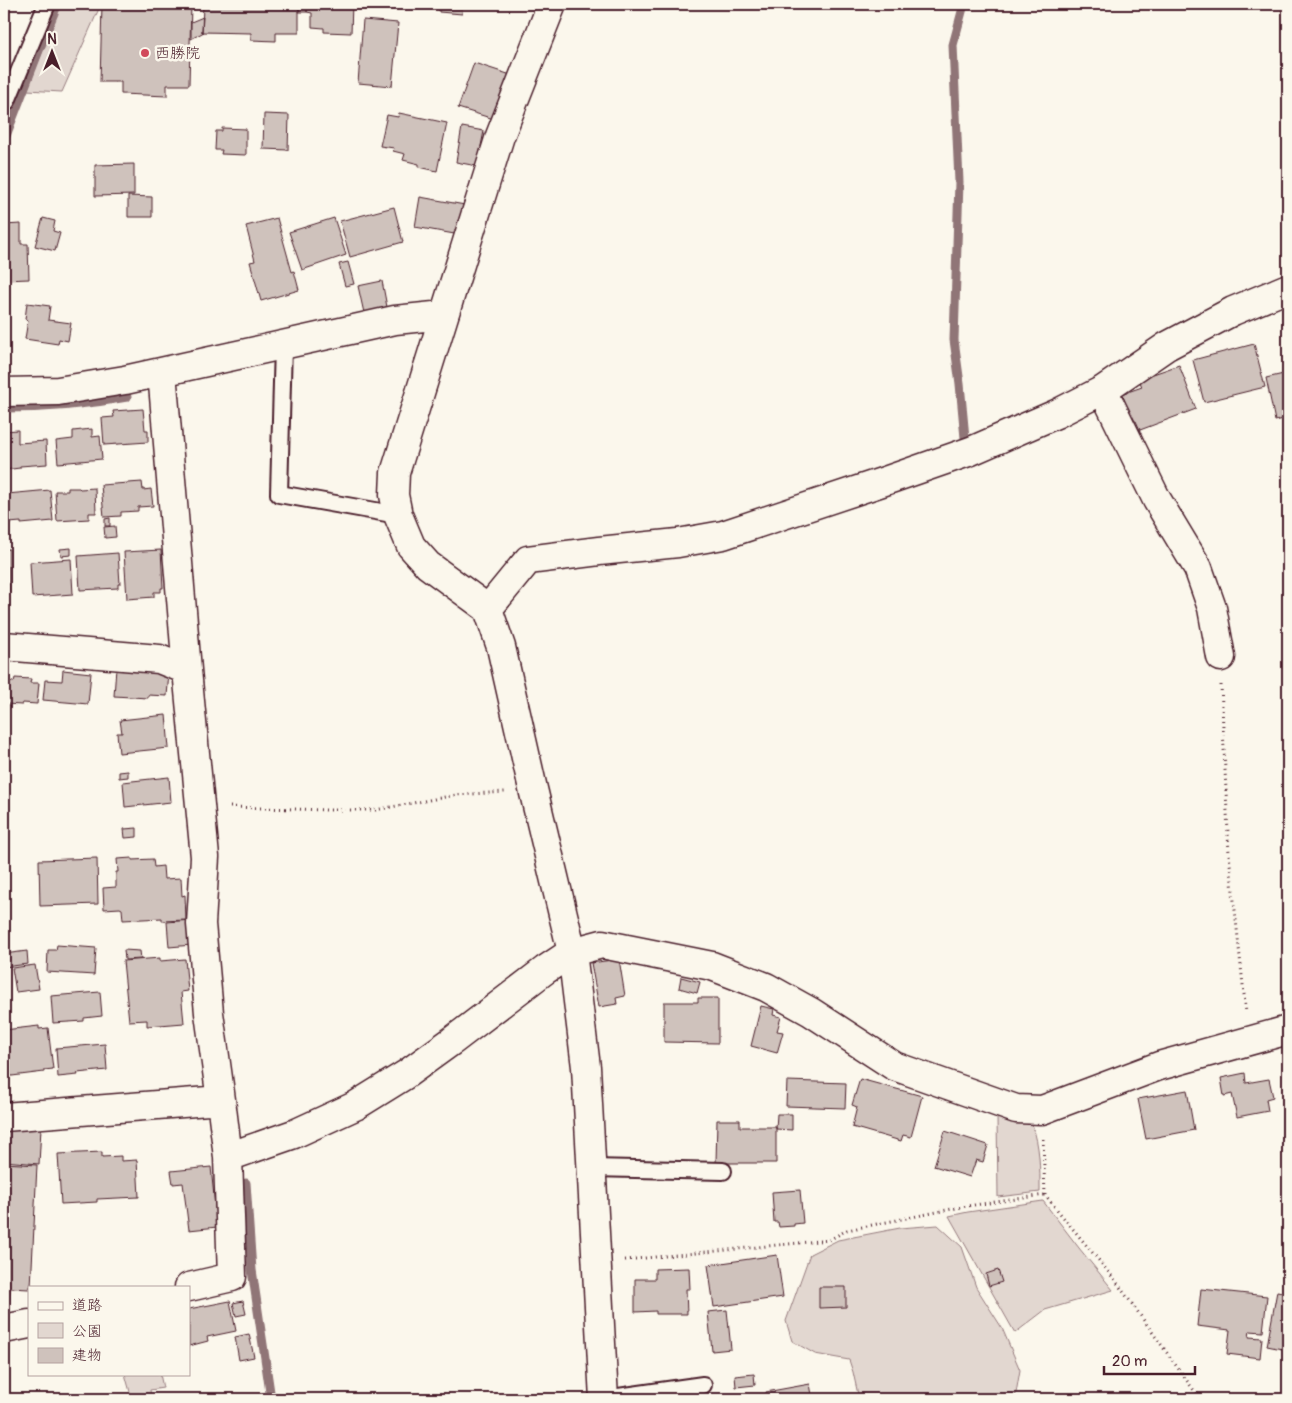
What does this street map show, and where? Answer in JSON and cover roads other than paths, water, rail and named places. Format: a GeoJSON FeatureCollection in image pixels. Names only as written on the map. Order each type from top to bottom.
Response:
{"type":"FeatureCollection","features":[{"type":"Feature","properties":{"kind":"street"},"geometry":{"type":"LineString","coordinates":[[552,4],[500,136],[395,473],[394,494],[398,515],[411,546],[428,565],[488,609],[501,647],[572,952],[586,1067],[604,1399]]}},
{"type":"Feature","properties":{"kind":"street"},"geometry":{"type":"LineString","coordinates":[[488,609],[528,560],[678,543],[723,535],[873,486],[971,451],[1056,414],[1103,390],[1167,346],[1233,311],[1288,288]]}},
{"type":"Feature","properties":{"kind":"street"},"geometry":{"type":"LineString","coordinates":[[4,392],[58,391],[126,380],[395,320],[444,315]]}},
{"type":"Feature","properties":{"kind":"street"},"geometry":{"type":"LineString","coordinates":[[162,372],[205,857],[201,924],[209,1013],[228,1157],[232,1278],[190,1287]]}},
{"type":"Feature","properties":{"kind":"street"},"geometry":{"type":"LineString","coordinates":[[1103,390],[1157,500],[1198,568],[1212,608],[1220,657]]}},
{"type":"Feature","properties":{"kind":"street"},"geometry":{"type":"LineString","coordinates":[[4,646],[159,659],[187,670]]}},
{"type":"Feature","properties":{"kind":"street"},"geometry":{"type":"LineString","coordinates":[[228,1157],[294,1134],[355,1106],[405,1075],[545,970],[572,952],[602,944],[712,966],[766,987],[810,1012],[894,1066],[1016,1109],[1042,1110],[1159,1066],[1288,1030]]}},
{"type":"Feature","properties":{"kind":"street"},"geometry":{"type":"LineString","coordinates":[[4,1117],[221,1100]]}},
{"type":"Feature","properties":{"kind":"street"},"geometry":{"type":"LineString","coordinates":[[4,1329],[28,1324]]}},
{"type":"Feature","properties":{"kind":"lane"},"geometry":{"type":"LineString","coordinates":[[4,100],[7,100],[47,4]]}},
{"type":"Feature","properties":{"kind":"lane"},"geometry":{"type":"LineString","coordinates":[[283,344],[279,494],[398,515]]}},
{"type":"Feature","properties":{"kind":"lane"},"geometry":{"type":"LineString","coordinates":[[592,1168],[723,1171]]}},
{"type":"Feature","properties":{"kind":"lane"},"geometry":{"type":"LineString","coordinates":[[604,1399],[703,1385]]}},
{"type":"Feature","properties":{"kind":"waterway"},"geometry":{"type":"LineString","coordinates":[[4,141],[57,4]]}},
{"type":"Feature","properties":{"kind":"waterway"},"geometry":{"type":"LineString","coordinates":[[964,4],[953,45],[959,182],[954,340],[965,438]]}},
{"type":"Feature","properties":{"kind":"waterway"},"geometry":{"type":"LineString","coordinates":[[4,408],[66,406],[127,397]]}},
{"type":"Feature","properties":{"kind":"waterway"},"geometry":{"type":"LineString","coordinates":[[246,1183],[252,1270],[271,1399]]}},
{"type":"Feature","properties":{"kind":"place","name":"西勝院"},"geometry":{"type":"Point","coordinates":[145,53]}}]}
